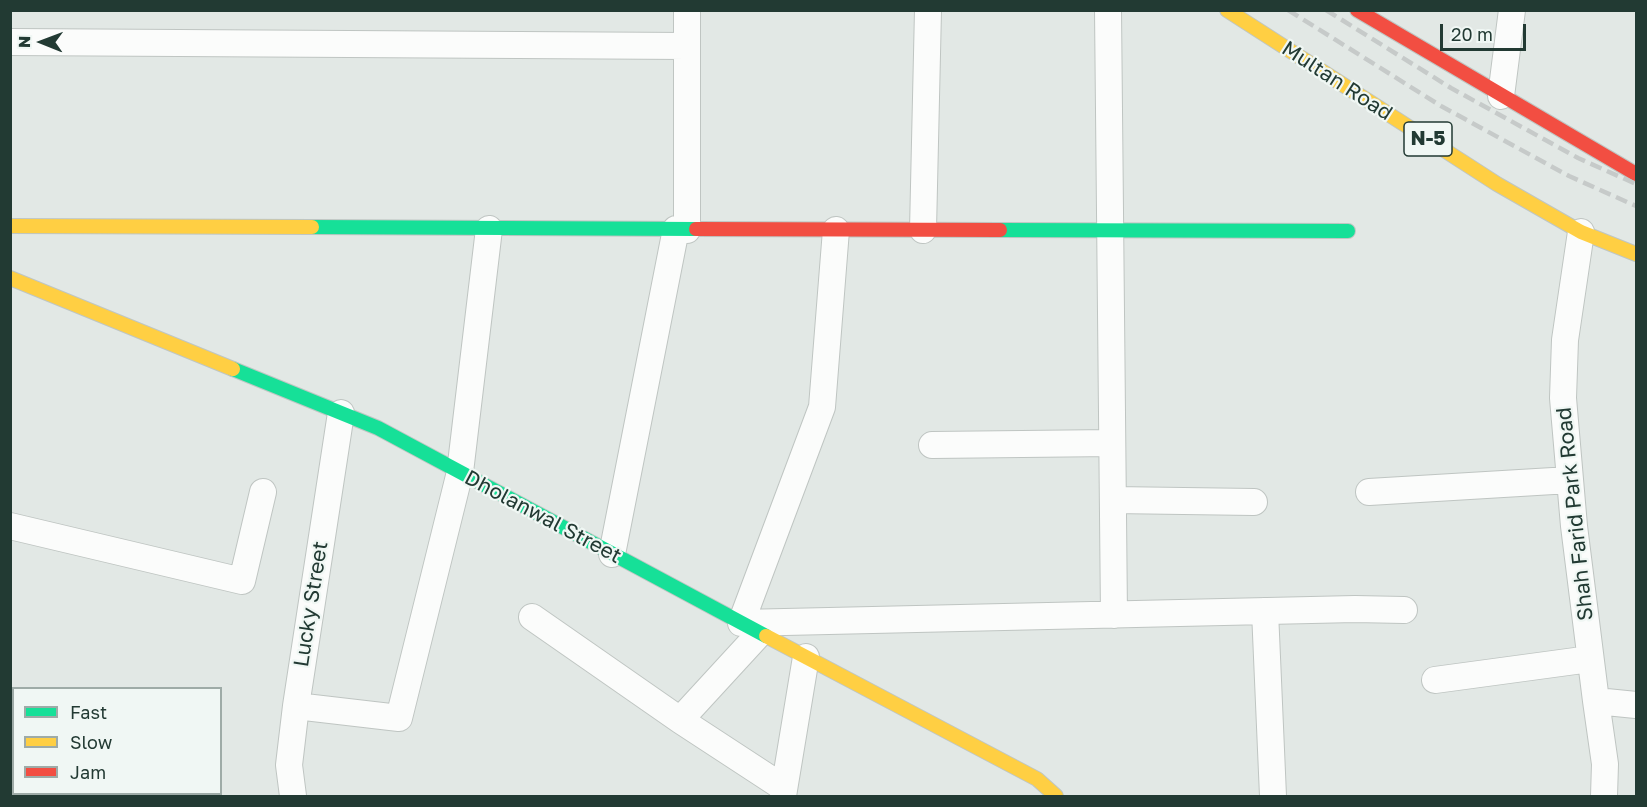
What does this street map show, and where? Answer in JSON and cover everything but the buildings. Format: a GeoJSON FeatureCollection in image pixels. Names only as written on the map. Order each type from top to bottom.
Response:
{"type":"FeatureCollection","features":[{"type":"Feature","properties":{"kind":"street"},"geometry":{"type":"LineString","coordinates":[[612,554],[682,230],[687,10]]}},
{"type":"Feature","properties":{"kind":"street"},"geometry":{"type":"LineString","coordinates":[[923,230],[928,10]]}},
{"type":"Feature","properties":{"kind":"street"},"geometry":{"type":"LineString","coordinates":[[1108,10],[1114,615]]}},
{"type":"Feature","properties":{"kind":"street","name":"Multan Road"},"geometry":{"type":"LineString","coordinates":[[1227,10],[1497,184],[1581,232],[1636,254]]}},
{"type":"Feature","properties":{"kind":"street"},"geometry":{"type":"LineString","coordinates":[[1356,10],[1636,174]]}},
{"type":"Feature","properties":{"kind":"street"},"geometry":{"type":"LineString","coordinates":[[1501,96],[1512,10]]}},
{"type":"Feature","properties":{"kind":"street"},"geometry":{"type":"LineString","coordinates":[[10,42],[687,46]]}},
{"type":"Feature","properties":{"kind":"street"},"geometry":{"type":"LineString","coordinates":[[10,226],[1348,231]]}},
{"type":"Feature","properties":{"kind":"street"},"geometry":{"type":"LineString","coordinates":[[296,706],[399,718],[460,472],[489,229]]}},
{"type":"Feature","properties":{"kind":"street"},"geometry":{"type":"LineString","coordinates":[[680,720],[751,628],[822,407],[836,230]]}},
{"type":"Feature","properties":{"kind":"street","name":"Shah Farid Park Road"},"geometry":{"type":"LineString","coordinates":[[1581,232],[1565,340],[1563,398],[1590,659],[1605,764],[1604,796]]}},
{"type":"Feature","properties":{"kind":"street","name":"Dholanwal Street"},"geometry":{"type":"LineString","coordinates":[[10,278],[378,428],[1037,779],[1056,796]]}},
{"type":"Feature","properties":{"kind":"street","name":"Lucky Street"},"geometry":{"type":"LineString","coordinates":[[293,796],[289,765],[296,706],[341,413]]}},
{"type":"Feature","properties":{"kind":"street"},"geometry":{"type":"LineString","coordinates":[[932,445],[1112,443]]}},
{"type":"Feature","properties":{"kind":"street"},"geometry":{"type":"LineString","coordinates":[[1369,492],[1570,480]]}},
{"type":"Feature","properties":{"kind":"street"},"geometry":{"type":"LineString","coordinates":[[10,526],[242,581],[263,492]]}},
{"type":"Feature","properties":{"kind":"street"},"geometry":{"type":"LineString","coordinates":[[1113,500],[1254,501]]}},
{"type":"Feature","properties":{"kind":"street"},"geometry":{"type":"LineString","coordinates":[[751,628],[1114,615],[1404,610]]}},
{"type":"Feature","properties":{"kind":"street"},"geometry":{"type":"LineString","coordinates":[[1265,611],[1273,796]]}},
{"type":"Feature","properties":{"kind":"street"},"geometry":{"type":"LineString","coordinates":[[532,618],[784,792],[806,657]]}},
{"type":"Feature","properties":{"kind":"street"},"geometry":{"type":"LineString","coordinates":[[1435,680],[1590,659]]}},
{"type":"Feature","properties":{"kind":"street"},"geometry":{"type":"LineString","coordinates":[[1596,701],[1636,705]]}},
{"type":"Feature","properties":{"kind":"railway"},"geometry":{"type":"LineString","coordinates":[[1288,10],[1441,106],[1569,176],[1636,206]]}},
{"type":"Feature","properties":{"kind":"railway"},"geometry":{"type":"LineString","coordinates":[[1326,10],[1451,88],[1578,158],[1636,184]]}},
{"type":"Feature","properties":{"kind":"traffic: fast"},"geometry":{"type":"LineString","coordinates":[[312,227],[696,229]]}},
{"type":"Feature","properties":{"kind":"traffic: fast"},"geometry":{"type":"LineString","coordinates":[[1000,230],[1348,231]]}},
{"type":"Feature","properties":{"kind":"traffic: fast"},"geometry":{"type":"LineString","coordinates":[[233,369],[378,428],[766,636]]}},
{"type":"Feature","properties":{"kind":"traffic: slow"},"geometry":{"type":"LineString","coordinates":[[1227,10],[1497,184],[1581,232],[1636,254]]}},
{"type":"Feature","properties":{"kind":"traffic: slow"},"geometry":{"type":"LineString","coordinates":[[10,226],[312,227]]}},
{"type":"Feature","properties":{"kind":"traffic: slow"},"geometry":{"type":"LineString","coordinates":[[10,278],[233,369]]}},
{"type":"Feature","properties":{"kind":"traffic: slow"},"geometry":{"type":"LineString","coordinates":[[766,636],[1037,779],[1056,796]]}},
{"type":"Feature","properties":{"kind":"traffic: jam"},"geometry":{"type":"LineString","coordinates":[[1357,10],[1636,174]]}},
{"type":"Feature","properties":{"kind":"traffic: jam"},"geometry":{"type":"LineString","coordinates":[[696,229],[1000,230]]}}]}
